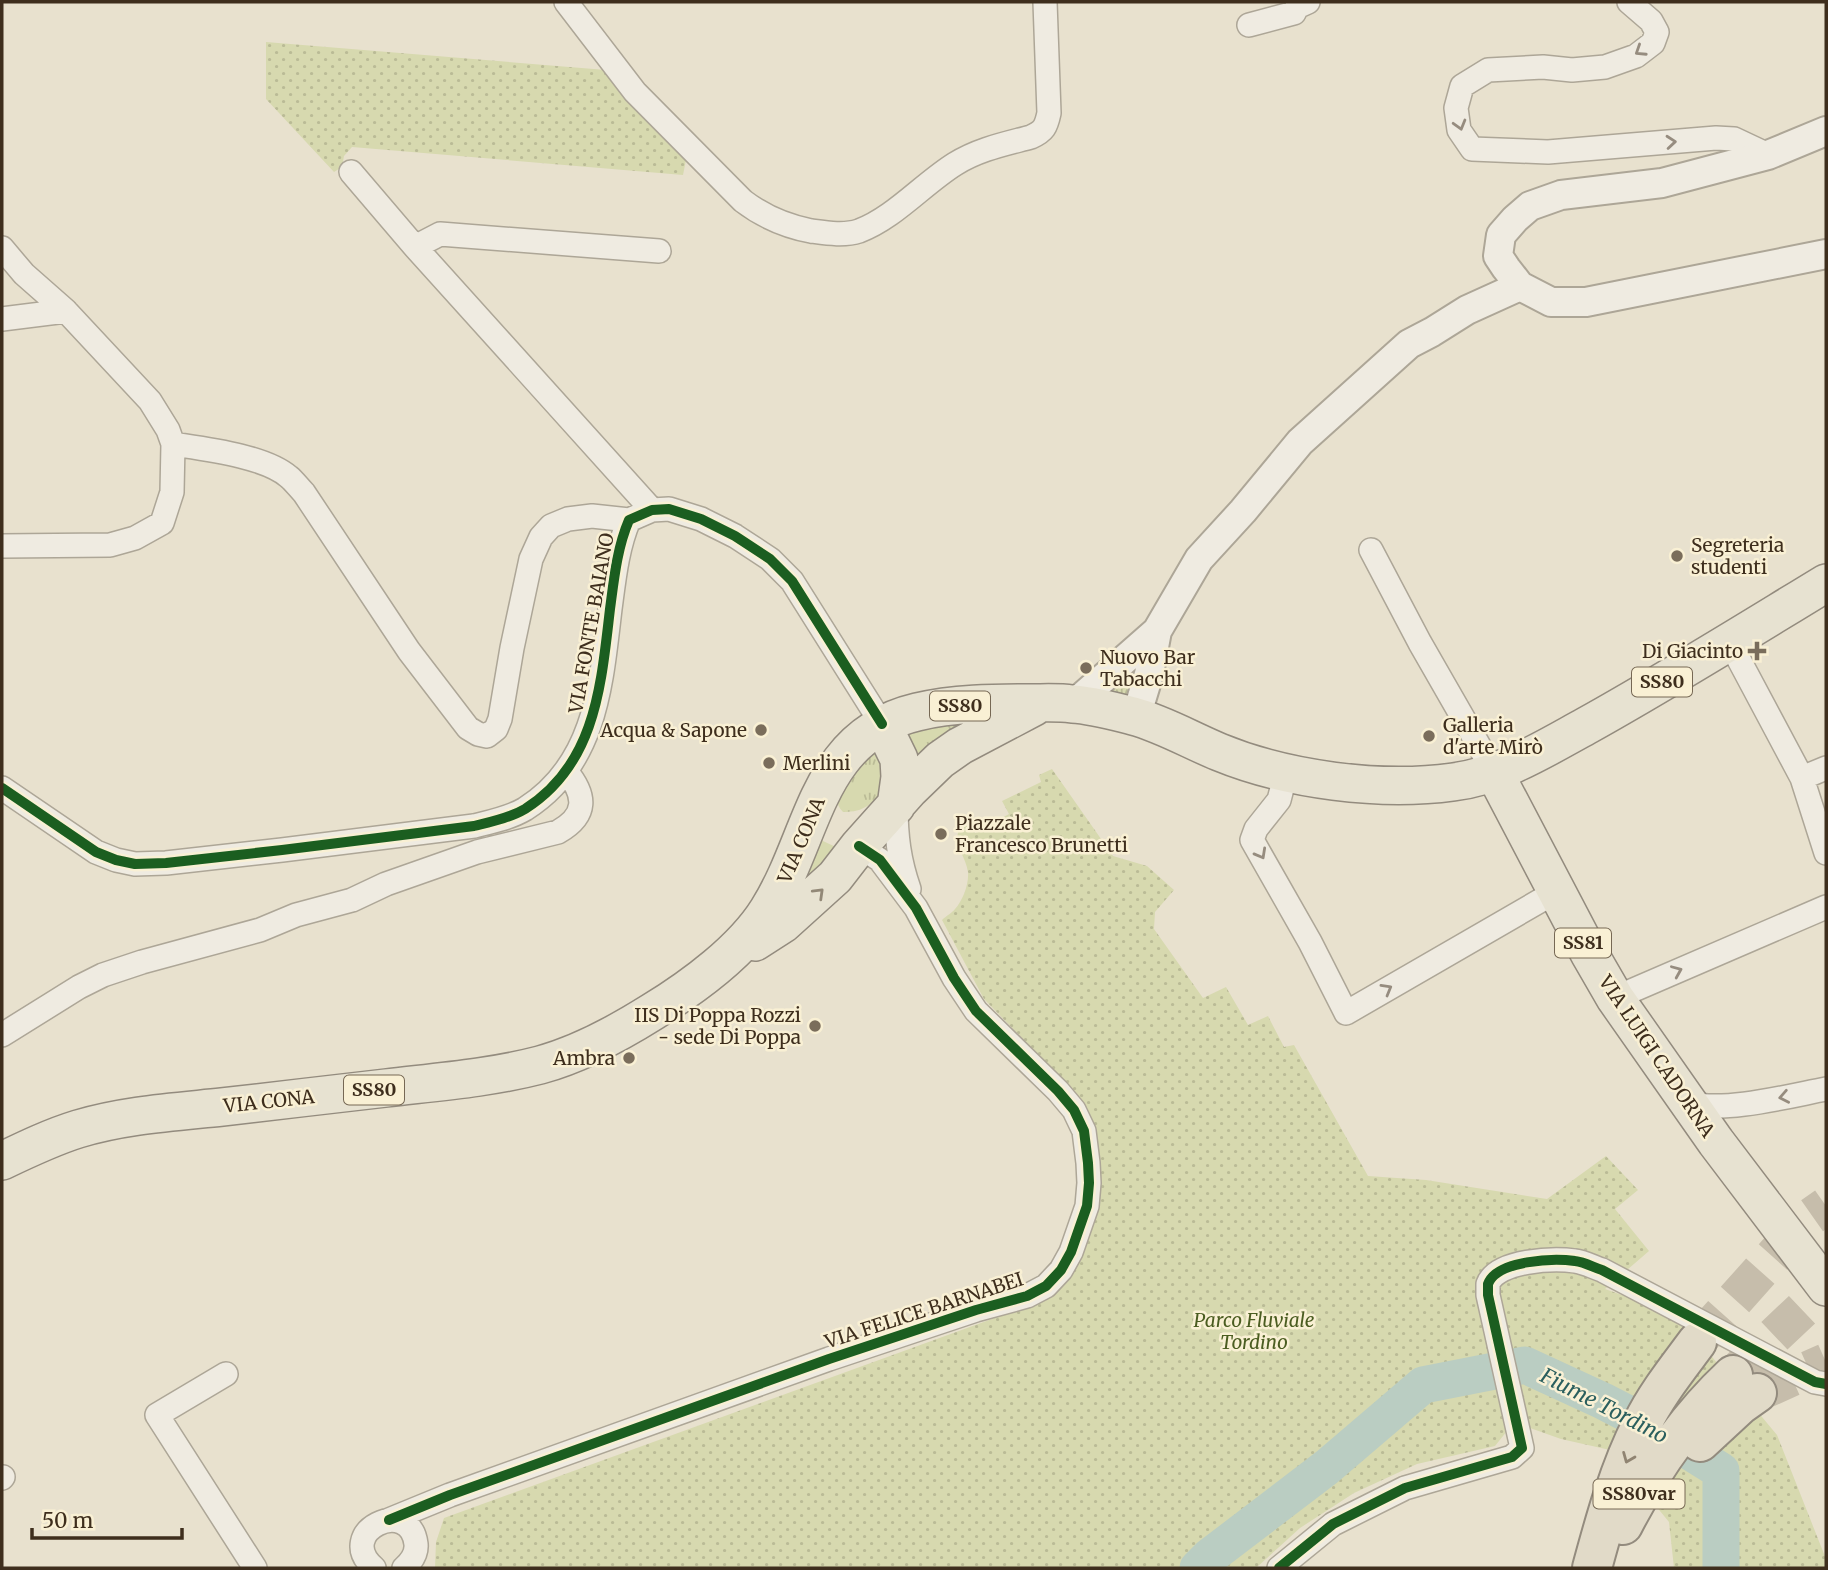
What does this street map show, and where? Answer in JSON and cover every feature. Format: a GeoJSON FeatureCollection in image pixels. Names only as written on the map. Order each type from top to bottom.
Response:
{"type":"FeatureCollection","features":[{"type":"Feature","properties":{"kind":"highway"},"geometry":{"type":"LineString","coordinates":[[1592,1568],[1624,1467],[1642,1424],[1691,1349]]}},
{"type":"Feature","properties":{"kind":"highway","name":"SS80var"},"geometry":{"type":"LineString","coordinates":[[1603,1568],[1642,1490],[1685,1426],[1737,1390],[1701,1441],[1670,1476],[1615,1568]]}},
{"type":"Feature","properties":{"kind":"main road","name":"SS80"},"geometry":{"type":"LineString","coordinates":[[881,724],[919,711],[953,706],[993,703],[1057,704],[1136,717],[1185,735],[1218,751],[1286,773],[1362,783],[1424,785],[1462,781],[1494,772],[1543,749],[1826,583]]}},
{"type":"Feature","properties":{"kind":"main road","name":"SS80"},"geometry":{"type":"LineString","coordinates":[[896,806],[926,772],[960,746],[1057,704]]}},
{"type":"Feature","properties":{"kind":"main road","name":"VIA CONA"},"geometry":{"type":"LineString","coordinates":[[2,1161],[78,1129],[124,1119],[511,1071],[574,1054],[606,1039],[690,987],[753,930],[770,907],[789,872],[831,773],[846,753],[881,724]]}},
{"type":"Feature","properties":{"kind":"main road"},"geometry":{"type":"LineString","coordinates":[[881,724],[899,759],[900,777],[896,806]]}},
{"type":"Feature","properties":{"kind":"main road","name":"VIA LUIGI CADORNA"},"geometry":{"type":"LineString","coordinates":[[1494,772],[1615,998],[1716,1142],[1826,1287]]}},
{"type":"Feature","properties":{"kind":"main road"},"geometry":{"type":"LineString","coordinates":[[816,804],[833,826],[859,846]]}},
{"type":"Feature","properties":{"kind":"main road","name":"VIA CONA"},"geometry":{"type":"LineString","coordinates":[[723,959],[783,924],[802,908],[835,877],[896,806]]}},
{"type":"Feature","properties":{"kind":"street"},"geometry":{"type":"LineString","coordinates":[[566,2],[635,92],[756,212],[800,229],[842,234],[858,231],[875,222],[972,154],[1031,137],[1046,126],[1049,113],[1045,2]]}},
{"type":"Feature","properties":{"kind":"street"},"geometry":{"type":"LineString","coordinates":[[1249,25],[1294,13],[1297,7],[1308,2]]}},
{"type":"Feature","properties":{"kind":"street"},"geometry":{"type":"LineString","coordinates":[[1629,2],[1651,21],[1657,32],[1653,43],[1636,56],[1605,67],[1572,70],[1543,67],[1488,70],[1462,86],[1456,108],[1459,130],[1472,149],[1548,152],[1716,138],[1734,139],[1768,155]]}},
{"type":"Feature","properties":{"kind":"street"},"geometry":{"type":"LineString","coordinates":[[1826,131],[1768,155],[1662,184],[1561,194],[1530,206],[1501,234],[1499,256],[1520,286],[1551,302],[1586,302],[1826,254]]}},
{"type":"Feature","properties":{"kind":"street"},"geometry":{"type":"LineString","coordinates":[[351,172],[415,247],[652,509],[669,509],[701,519],[735,536],[770,559],[792,581],[881,724]]}},
{"type":"Feature","properties":{"kind":"street"},"geometry":{"type":"LineString","coordinates":[[415,247],[440,234],[659,251]]}},
{"type":"Feature","properties":{"kind":"street"},"geometry":{"type":"LineString","coordinates":[[2,248],[24,274],[66,311],[149,401],[168,430],[173,444],[172,492],[162,523],[135,538],[110,545],[2,546]]}},
{"type":"Feature","properties":{"kind":"street"},"geometry":{"type":"LineString","coordinates":[[1136,717],[1149,674],[1157,631],[1199,559],[1300,442],[1409,344],[1467,310],[1520,286]]}},
{"type":"Feature","properties":{"kind":"street"},"geometry":{"type":"LineString","coordinates":[[2,319],[66,311]]}},
{"type":"Feature","properties":{"kind":"street"},"geometry":{"type":"LineString","coordinates":[[173,444],[267,464],[288,475],[304,493],[409,651],[468,728],[487,736],[496,729],[500,719],[531,559],[541,537],[551,526],[568,519],[592,516],[629,520]]}},
{"type":"Feature","properties":{"kind":"street","name":"VIA FONTE BAIANO"},"geometry":{"type":"LineString","coordinates":[[2,788],[96,852],[135,864],[309,847],[474,826],[523,810],[548,792],[566,771],[588,732],[597,704],[622,535],[629,520],[652,509]]}},
{"type":"Feature","properties":{"kind":"street"},"geometry":{"type":"LineString","coordinates":[[1371,550],[1420,643],[1494,772]]}},
{"type":"Feature","properties":{"kind":"street"},"geometry":{"type":"LineString","coordinates":[[1057,704],[1157,631]]}},
{"type":"Feature","properties":{"kind":"street"},"geometry":{"type":"LineString","coordinates":[[1729,641],[1802,778],[1826,853]]}},
{"type":"Feature","properties":{"kind":"street"},"geometry":{"type":"LineString","coordinates":[[1802,778],[1826,768]]}},
{"type":"Feature","properties":{"kind":"street"},"geometry":{"type":"LineString","coordinates":[[2,1035],[103,975],[260,930],[296,915],[352,900],[386,884],[477,852],[558,832],[578,816],[581,804],[576,783],[566,771]]}},
{"type":"Feature","properties":{"kind":"street"},"geometry":{"type":"LineString","coordinates":[[1286,773],[1279,800],[1256,829],[1252,840],[1310,942],[1346,1013],[1557,891]]}},
{"type":"Feature","properties":{"kind":"street","name":"VIA FELICE BARNABEI"},"geometry":{"type":"LineString","coordinates":[[896,806],[896,836],[900,859],[916,908]]}},
{"type":"Feature","properties":{"kind":"street","name":"VIA FELICE BARNABEI"},"geometry":{"type":"LineString","coordinates":[[365,1564],[363,1539],[373,1525],[381,1521],[829,1359],[976,1310],[1027,1296],[1046,1286],[1061,1270],[1071,1252],[1087,1206],[1088,1163],[1084,1130],[1074,1110],[1058,1091],[976,1011],[954,978],[916,908],[880,860],[859,846]]}},
{"type":"Feature","properties":{"kind":"street"},"geometry":{"type":"LineString","coordinates":[[1615,998],[1826,907]]}},
{"type":"Feature","properties":{"kind":"street"},"geometry":{"type":"LineString","coordinates":[[1689,1103],[1704,1107],[1742,1104],[1826,1088]]}},
{"type":"Feature","properties":{"kind":"street"},"geometry":{"type":"LineString","coordinates":[[1716,1142],[1716,1133],[1722,1119],[1742,1104]]}},
{"type":"Feature","properties":{"kind":"street"},"geometry":{"type":"LineString","coordinates":[[1279,1568],[1333,1524],[1405,1488],[1512,1457],[1522,1448],[1488,1295],[1488,1285],[1496,1274],[1507,1268],[1537,1261],[1577,1261],[1602,1270],[1815,1382],[1826,1384]]}},
{"type":"Feature","properties":{"kind":"street"},"geometry":{"type":"LineString","coordinates":[[226,1374],[157,1415],[255,1568]]}},
{"type":"Feature","properties":{"kind":"street"},"geometry":{"type":"LineString","coordinates":[[404,1568],[413,1559],[413,1535],[422,1507]]}},
{"type":"Feature","properties":{"kind":"street"},"geometry":{"type":"LineString","coordinates":[[389,1520],[403,1524],[413,1535]]}},
{"type":"Feature","properties":{"kind":"green space"},"geometry":{"type":"Polygon","coordinates":[[[266,42],[606,70],[687,155],[683,175],[352,147],[344,156],[342,167],[334,172],[266,99],[266,42]]]}},
{"type":"Feature","properties":{"kind":"green space"},"geometry":{"type":"Polygon","coordinates":[[[1142,666],[1131,704],[1100,696],[1142,666]]]}},
{"type":"Feature","properties":{"kind":"green space"},"geometry":{"type":"Polygon","coordinates":[[[982,716],[918,763],[905,728],[982,716]]]}},
{"type":"Feature","properties":{"kind":"green space"},"geometry":{"type":"Polygon","coordinates":[[[879,748],[885,787],[867,806],[843,812],[837,794],[841,785],[855,767],[879,748]]]}},
{"type":"Feature","properties":{"kind":"green space","name":"Parco Fluviale Tordino"},"geometry":{"type":"Polygon","coordinates":[[[1052,769],[1113,856],[1147,866],[1174,890],[1155,912],[1154,929],[1203,998],[1226,987],[1248,1025],[1268,1016],[1284,1047],[1294,1045],[1368,1176],[1426,1180],[1547,1199],[1606,1156],[1638,1190],[1615,1209],[1649,1251],[1605,1289],[1639,1301],[1688,1328],[1777,1435],[1826,1559],[1826,1568],[1674,1568],[1669,1522],[1610,1450],[1561,1439],[1530,1428],[1507,1431],[1495,1446],[1417,1464],[1354,1493],[1300,1528],[1256,1568],[435,1568],[436,1542],[444,1518],[1022,1308],[1065,1282],[1088,1235],[1099,1196],[1099,1154],[1091,1123],[1058,1075],[984,999],[942,920],[963,897],[968,877],[957,840],[960,827],[966,819],[975,833],[1009,814],[1002,801],[1041,782],[1039,775],[1052,769]]]}},
{"type":"Feature","properties":{"kind":"green space"},"geometry":{"type":"Polygon","coordinates":[[[816,832],[823,841],[838,848],[777,916],[816,832]]]}},
{"type":"Feature","properties":{"kind":"waterway","name":"Fiume Tordino"},"geometry":{"type":"LineString","coordinates":[[1198,1568],[1327,1467],[1423,1385],[1525,1365],[1636,1418],[1721,1471],[1721,1568]]}},
{"type":"Feature","properties":{"kind":"tunnel"},"geometry":{"type":"LineString","coordinates":[[1697,1342],[1806,1220],[1826,1206]]}},
{"type":"Feature","properties":{"kind":"tunnel"},"geometry":{"type":"LineString","coordinates":[[1733,1375],[1826,1287]]}},
{"type":"Feature","properties":{"kind":"tunnel"},"geometry":{"type":"LineString","coordinates":[[1757,1393],[1826,1362]]}},
{"type":"Feature","properties":{"kind":"cycle path"},"geometry":{"type":"LineString","coordinates":[[2,788],[96,852],[135,864],[282,850],[474,826],[513,815],[549,791],[581,746],[598,694],[622,542],[629,520],[652,510],[669,509],[701,519],[735,536],[770,559],[792,581],[882,724]]}},
{"type":"Feature","properties":{"kind":"cycle path"},"geometry":{"type":"LineString","coordinates":[[389,1520],[450,1495],[829,1359],[976,1310],[1027,1296],[1046,1286],[1061,1270],[1071,1252],[1087,1206],[1089,1183],[1084,1131],[1074,1110],[976,1011],[954,978],[916,908],[880,860],[859,846]]}},
{"type":"Feature","properties":{"kind":"cycle path"},"geometry":{"type":"LineString","coordinates":[[1279,1568],[1333,1524],[1405,1488],[1512,1457],[1522,1448],[1488,1295],[1488,1284],[1493,1276],[1514,1265],[1554,1260],[1575,1261],[1602,1270],[1815,1382],[1826,1384]]}},
{"type":"Feature","properties":{"kind":"place","name":"Segreteria studenti"},"geometry":{"type":"Point","coordinates":[1677,556]}},
{"type":"Feature","properties":{"kind":"place","name":"Di Giacinto"},"geometry":{"type":"Point","coordinates":[1757,651]}},
{"type":"Feature","properties":{"kind":"place","name":"Nuovo Bar Tabacchi"},"geometry":{"type":"Point","coordinates":[1086,668]}},
{"type":"Feature","properties":{"kind":"place","name":"Acqua & Sapone"},"geometry":{"type":"Point","coordinates":[761,730]}},
{"type":"Feature","properties":{"kind":"place","name":"Galleria d'arte Mirò"},"geometry":{"type":"Point","coordinates":[1429,736]}},
{"type":"Feature","properties":{"kind":"place","name":"Merlini"},"geometry":{"type":"Point","coordinates":[769,763]}},
{"type":"Feature","properties":{"kind":"place","name":"Piazzale Francesco Brunetti"},"geometry":{"type":"Point","coordinates":[941,834]}},
{"type":"Feature","properties":{"kind":"place","name":"IIS Di Poppa Rozzi - sede Di Poppa"},"geometry":{"type":"Point","coordinates":[815,1026]}},
{"type":"Feature","properties":{"kind":"place","name":"Ambra"},"geometry":{"type":"Point","coordinates":[629,1058]}}]}
